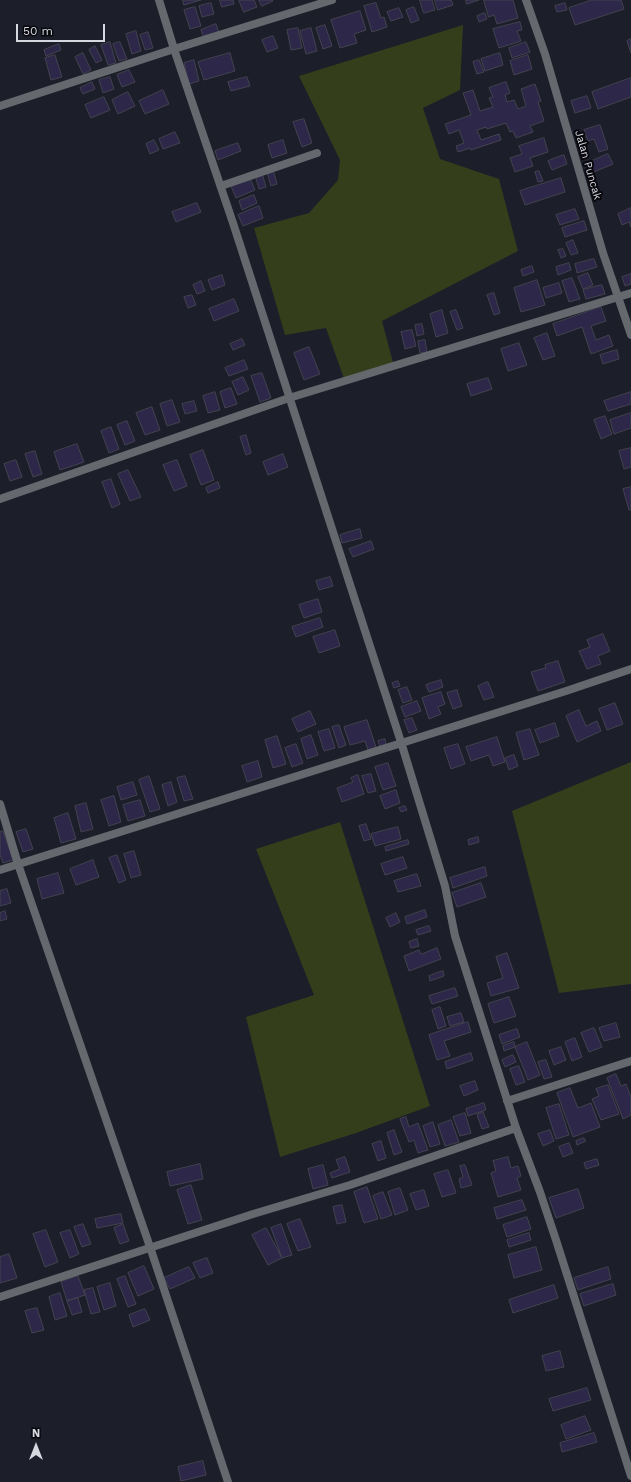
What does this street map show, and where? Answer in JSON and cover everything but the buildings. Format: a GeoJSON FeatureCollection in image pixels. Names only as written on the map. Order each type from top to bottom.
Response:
{"type":"FeatureCollection","features":[{"type":"Feature","properties":{"kind":"street"},"geometry":{"type":"LineString","coordinates":[[159,0],[221,186],[401,742],[444,882],[455,936],[507,1101],[540,1192],[628,1455],[631,1476]]}},
{"type":"Feature","properties":{"kind":"street"},"geometry":{"type":"LineString","coordinates":[[0,106],[174,48],[332,0]]}},
{"type":"Feature","properties":{"kind":"street","name":"Jalan Puncak"},"geometry":{"type":"LineString","coordinates":[[526,0],[545,54],[590,210],[631,335]]}},
{"type":"Feature","properties":{"kind":"street"},"geometry":{"type":"LineString","coordinates":[[221,186],[317,153]]}},
{"type":"Feature","properties":{"kind":"street"},"geometry":{"type":"LineString","coordinates":[[0,499],[289,398],[631,293]]}},
{"type":"Feature","properties":{"kind":"street"},"geometry":{"type":"LineString","coordinates":[[0,870],[566,691],[631,669]]}},
{"type":"Feature","properties":{"kind":"street"},"geometry":{"type":"LineString","coordinates":[[0,804],[18,864],[150,1247],[228,1482]]}},
{"type":"Feature","properties":{"kind":"street"},"geometry":{"type":"LineString","coordinates":[[507,1101],[631,1061]]}},
{"type":"Feature","properties":{"kind":"street"},"geometry":{"type":"LineString","coordinates":[[0,1297],[253,1214],[350,1185],[516,1128]]}},
{"type":"Feature","properties":{"kind":"green space"},"geometry":{"type":"Polygon","coordinates":[[[463,25],[460,90],[423,108],[440,159],[499,179],[518,251],[382,321],[394,366],[346,384],[326,328],[285,335],[254,228],[309,213],[338,180],[340,160],[299,76],[463,25]]]}},
{"type":"Feature","properties":{"kind":"green space"},"geometry":{"type":"Polygon","coordinates":[[[631,762],[631,984],[559,993],[512,811],[631,762]]]}},
{"type":"Feature","properties":{"kind":"green space"},"geometry":{"type":"Polygon","coordinates":[[[340,822],[430,1106],[356,1133],[280,1157],[246,1017],[314,995],[256,849],[340,822]]]}}]}
